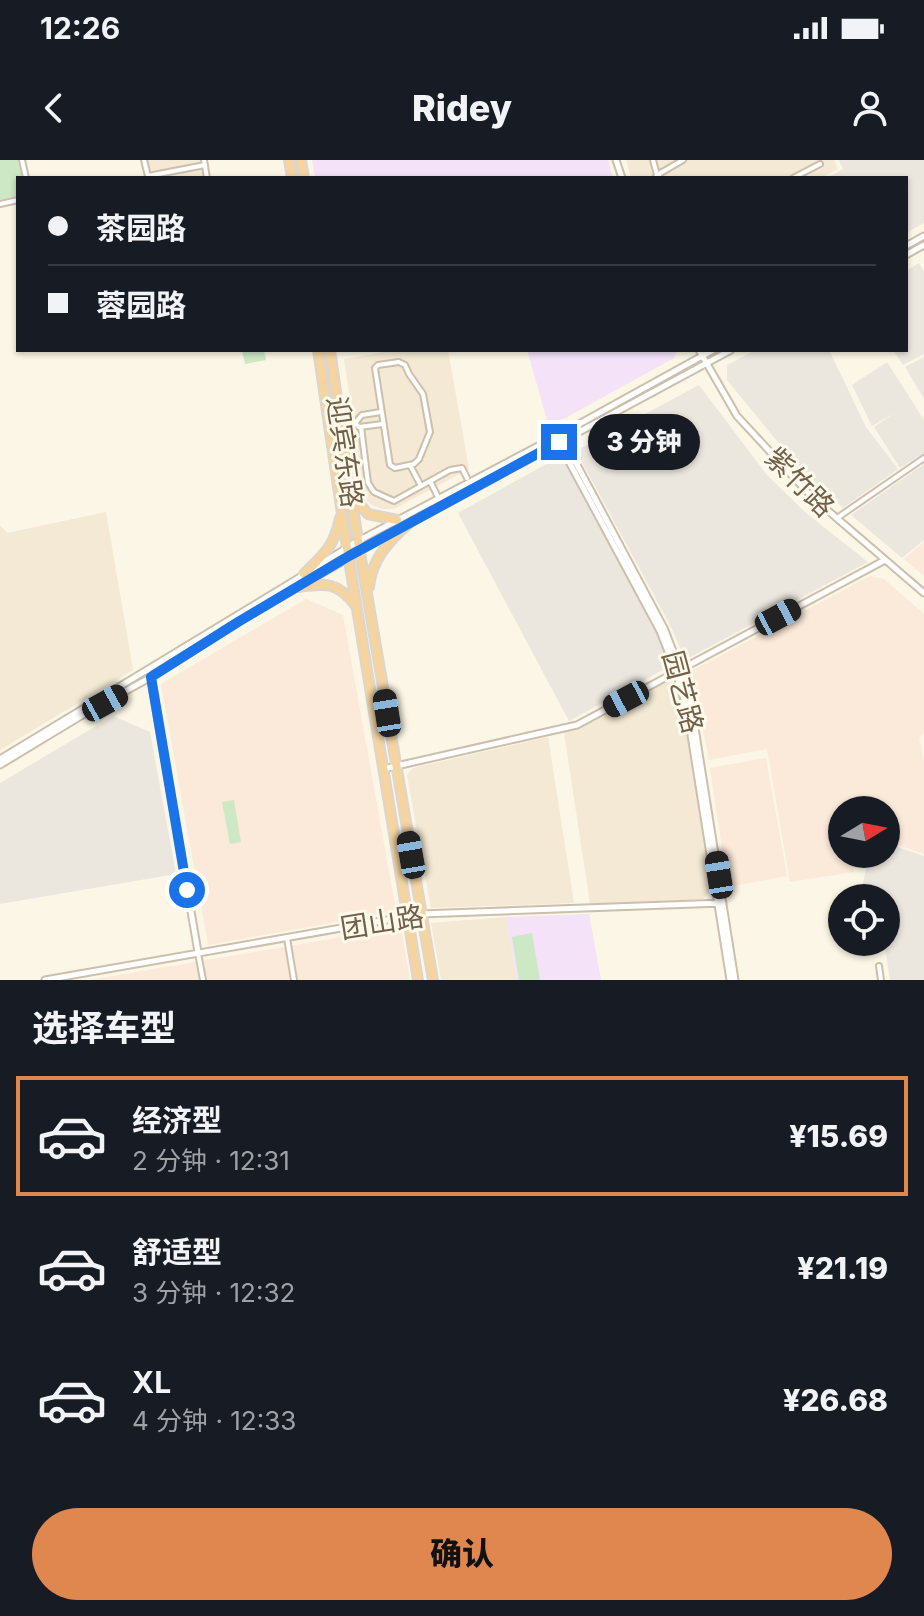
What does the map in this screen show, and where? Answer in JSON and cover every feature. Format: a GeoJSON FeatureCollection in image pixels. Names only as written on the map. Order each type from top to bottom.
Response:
{"type":"FeatureCollection","features":[{"type":"Feature","properties":{"kind":"highway","name":"迎宾东路"},"geometry":{"type":"LineString","coordinates":[[318,352],[418,980]]}},
{"type":"Feature","properties":{"kind":"highway","name":"迎宾东路"},"geometry":{"type":"LineString","coordinates":[[330,352],[359,546],[433,980]]}},
{"type":"Feature","properties":{"kind":"highway"},"geometry":{"type":"LineString","coordinates":[[338,485],[350,483]]}},
{"type":"Feature","properties":{"kind":"highway"},"geometry":{"type":"LineString","coordinates":[[351,494],[368,514],[397,520]]}},
{"type":"Feature","properties":{"kind":"highway"},"geometry":{"type":"LineString","coordinates":[[304,574],[336,537],[341,509]]}},
{"type":"Feature","properties":{"kind":"highway"},"geometry":{"type":"LineString","coordinates":[[298,587],[320,584],[336,586],[357,608],[369,603],[371,573],[377,557],[408,524]]}},
{"type":"Feature","properties":{"kind":"street"},"geometry":{"type":"LineString","coordinates":[[144,160],[148,176],[205,162]]}},
{"type":"Feature","properties":{"kind":"street"},"geometry":{"type":"LineString","coordinates":[[659,176],[683,160]]}},
{"type":"Feature","properties":{"kind":"street"},"geometry":{"type":"LineString","coordinates":[[797,176],[820,164]]}},
{"type":"Feature","properties":{"kind":"street"},"geometry":{"type":"LineString","coordinates":[[359,546],[397,520],[558,435],[727,352]]}},
{"type":"Feature","properties":{"kind":"street"},"geometry":{"type":"LineString","coordinates":[[0,759],[304,574],[408,524],[701,353]]}},
{"type":"Feature","properties":{"kind":"street","name":"紫竹路"},"geometry":{"type":"LineString","coordinates":[[701,353],[737,416],[811,496],[924,593]]}},
{"type":"Feature","properties":{"kind":"street"},"geometry":{"type":"LineString","coordinates":[[399,362],[405,365],[423,394],[430,432],[414,464],[395,468],[390,465],[383,424],[375,368],[399,362]]}},
{"type":"Feature","properties":{"kind":"street"},"geometry":{"type":"LineString","coordinates":[[381,412],[362,415],[355,423],[361,427],[383,424]]}},
{"type":"Feature","properties":{"kind":"street"},"geometry":{"type":"LineString","coordinates":[[361,427],[368,483],[374,492],[394,501],[450,470],[462,468],[467,478]]}},
{"type":"Feature","properties":{"kind":"street","name":"园艺路"},"geometry":{"type":"LineString","coordinates":[[558,435],[678,671],[733,980]]}},
{"type":"Feature","properties":{"kind":"street"},"geometry":{"type":"LineString","coordinates":[[836,519],[924,458]]}},
{"type":"Feature","properties":{"kind":"street"},"geometry":{"type":"LineString","coordinates":[[410,465],[421,486]]}},
{"type":"Feature","properties":{"kind":"street"},"geometry":{"type":"LineString","coordinates":[[430,481],[437,495]]}},
{"type":"Feature","properties":{"kind":"street"},"geometry":{"type":"LineString","coordinates":[[0,765],[151,677],[298,587],[348,552]]}},
{"type":"Feature","properties":{"kind":"street"},"geometry":{"type":"LineString","coordinates":[[383,769],[577,725],[885,560]]}},
{"type":"Feature","properties":{"kind":"street"},"geometry":{"type":"LineString","coordinates":[[147,670],[151,677],[203,980]]}},
{"type":"Feature","properties":{"kind":"street","name":"团山路"},"geometry":{"type":"LineString","coordinates":[[45,980],[421,914],[720,902]]}},
{"type":"Feature","properties":{"kind":"street"},"geometry":{"type":"LineString","coordinates":[[287,938],[294,980]]}},
{"type":"Feature","properties":{"kind":"street"},"geometry":{"type":"LineString","coordinates":[[879,966],[881,980]]}},
{"type":"Feature","properties":{"kind":"shaded area"},"geometry":{"type":"Polygon","coordinates":[[[142,160],[203,160],[206,176],[166,176],[165,173],[146,176],[142,160]]]}},
{"type":"Feature","properties":{"kind":"shaded area"},"geometry":{"type":"Polygon","coordinates":[[[312,160],[608,160],[612,176],[315,176],[312,160]]]}},
{"type":"Feature","properties":{"kind":"shaded area"},"geometry":{"type":"Polygon","coordinates":[[[626,160],[834,160],[838,169],[825,176],[630,176],[626,160]]]}},
{"type":"Feature","properties":{"kind":"shaded area"},"geometry":{"type":"Polygon","coordinates":[[[839,160],[924,160],[924,223],[908,232],[908,176],[831,176],[843,169],[839,160]]]}},
{"type":"Feature","properties":{"kind":"shaded area"},"geometry":{"type":"Polygon","coordinates":[[[919,263],[924,272],[924,354],[903,365],[894,352],[908,352],[908,270],[919,263]]]}},
{"type":"Feature","properties":{"kind":"shaded area"},"geometry":{"type":"Polygon","coordinates":[[[384,352],[448,352],[469,469],[394,509],[382,509],[364,498],[344,359],[384,352]]]}},
{"type":"Feature","properties":{"kind":"shaded area"},"geometry":{"type":"Polygon","coordinates":[[[528,352],[676,352],[674,358],[549,427],[528,352]]]}},
{"type":"Feature","properties":{"kind":"shaded area"},"geometry":{"type":"Polygon","coordinates":[[[752,352],[830,352],[866,427],[898,469],[843,508],[802,470],[811,463],[800,469],[727,380],[727,365],[752,352]]]}},
{"type":"Feature","properties":{"kind":"shaded area"},"geometry":{"type":"Polygon","coordinates":[[[924,357],[924,399],[905,367],[924,357]]]}},
{"type":"Feature","properties":{"kind":"shaded area"},"geometry":{"type":"Polygon","coordinates":[[[887,362],[924,420],[924,453],[900,468],[874,427],[894,413],[872,426],[852,385],[887,362]]]}},
{"type":"Feature","properties":{"kind":"shaded area"},"geometry":{"type":"Polygon","coordinates":[[[699,385],[767,475],[806,513],[868,562],[685,660],[671,627],[576,451],[699,385]]]}},
{"type":"Feature","properties":{"kind":"shaded area"},"geometry":{"type":"Polygon","coordinates":[[[561,456],[655,630],[670,666],[569,721],[458,513],[561,456]]]}},
{"type":"Feature","properties":{"kind":"shaded area"},"geometry":{"type":"Polygon","coordinates":[[[924,464],[924,540],[902,558],[851,515],[924,464]]]}},
{"type":"Feature","properties":{"kind":"shaded area"},"geometry":{"type":"Polygon","coordinates":[[[106,512],[133,670],[0,750],[0,525],[7,533],[106,512]]]}},
{"type":"Feature","properties":{"kind":"shaded area"},"geometry":{"type":"Polygon","coordinates":[[[924,542],[924,576],[904,559],[924,542]]]}},
{"type":"Feature","properties":{"kind":"shaded area"},"geometry":{"type":"Polygon","coordinates":[[[870,576],[884,579],[924,614],[924,733],[919,738],[924,760],[924,854],[900,846],[900,796],[828,796],[828,868],[854,868],[854,872],[790,882],[767,749],[709,760],[696,694],[688,673],[870,576]]]}},
{"type":"Feature","properties":{"kind":"shaded area"},"geometry":{"type":"Polygon","coordinates":[[[306,599],[343,615],[396,911],[208,945],[161,684],[306,599]]]}},
{"type":"Feature","properties":{"kind":"shaded area"},"geometry":{"type":"Polygon","coordinates":[[[669,680],[678,684],[712,889],[703,899],[590,904],[564,732],[593,722],[669,680]]]}},
{"type":"Feature","properties":{"kind":"shaded area"},"geometry":{"type":"Polygon","coordinates":[[[113,716],[150,732],[176,874],[0,904],[0,783],[113,716]]]}},
{"type":"Feature","properties":{"kind":"shaded area"},"geometry":{"type":"Polygon","coordinates":[[[548,737],[574,903],[431,908],[407,775],[413,768],[548,737]]]}},
{"type":"Feature","properties":{"kind":"shaded area"},"geometry":{"type":"Polygon","coordinates":[[[766,758],[787,876],[728,887],[710,768],[766,758]]]}},
{"type":"Feature","properties":{"kind":"shaded area"},"geometry":{"type":"Polygon","coordinates":[[[900,848],[924,856],[924,980],[890,980],[886,956],[900,956],[900,884],[863,884],[866,868],[900,868],[900,848]]]}},
{"type":"Feature","properties":{"kind":"shaded area"},"geometry":{"type":"Polygon","coordinates":[[[589,914],[601,980],[517,980],[506,917],[589,914]]]}},
{"type":"Feature","properties":{"kind":"shaded area"},"geometry":{"type":"Polygon","coordinates":[[[506,917],[517,980],[441,980],[431,923],[506,917]]]}},
{"type":"Feature","properties":{"kind":"shaded area"},"geometry":{"type":"Polygon","coordinates":[[[401,927],[410,980],[89,980],[401,927]]]}},
{"type":"Feature","properties":{"kind":"green space"},"geometry":{"type":"Polygon","coordinates":[[[0,160],[18,160],[22,176],[16,176],[16,196],[0,200],[0,160]]]}},
{"type":"Feature","properties":{"kind":"green space"},"geometry":{"type":"Polygon","coordinates":[[[242,352],[264,352],[266,360],[245,364],[242,352]]]}},
{"type":"Feature","properties":{"kind":"green space"},"geometry":{"type":"Polygon","coordinates":[[[234,800],[241,842],[230,844],[222,802],[234,800]]]}},
{"type":"Feature","properties":{"kind":"green space"},"geometry":{"type":"Polygon","coordinates":[[[532,933],[540,980],[519,980],[512,937],[532,933]]]}},
{"type":"Feature","properties":{"kind":"route"},"geometry":{"type":"LineString","coordinates":[[187,890],[151,677],[349,556],[559,442]]}}]}
